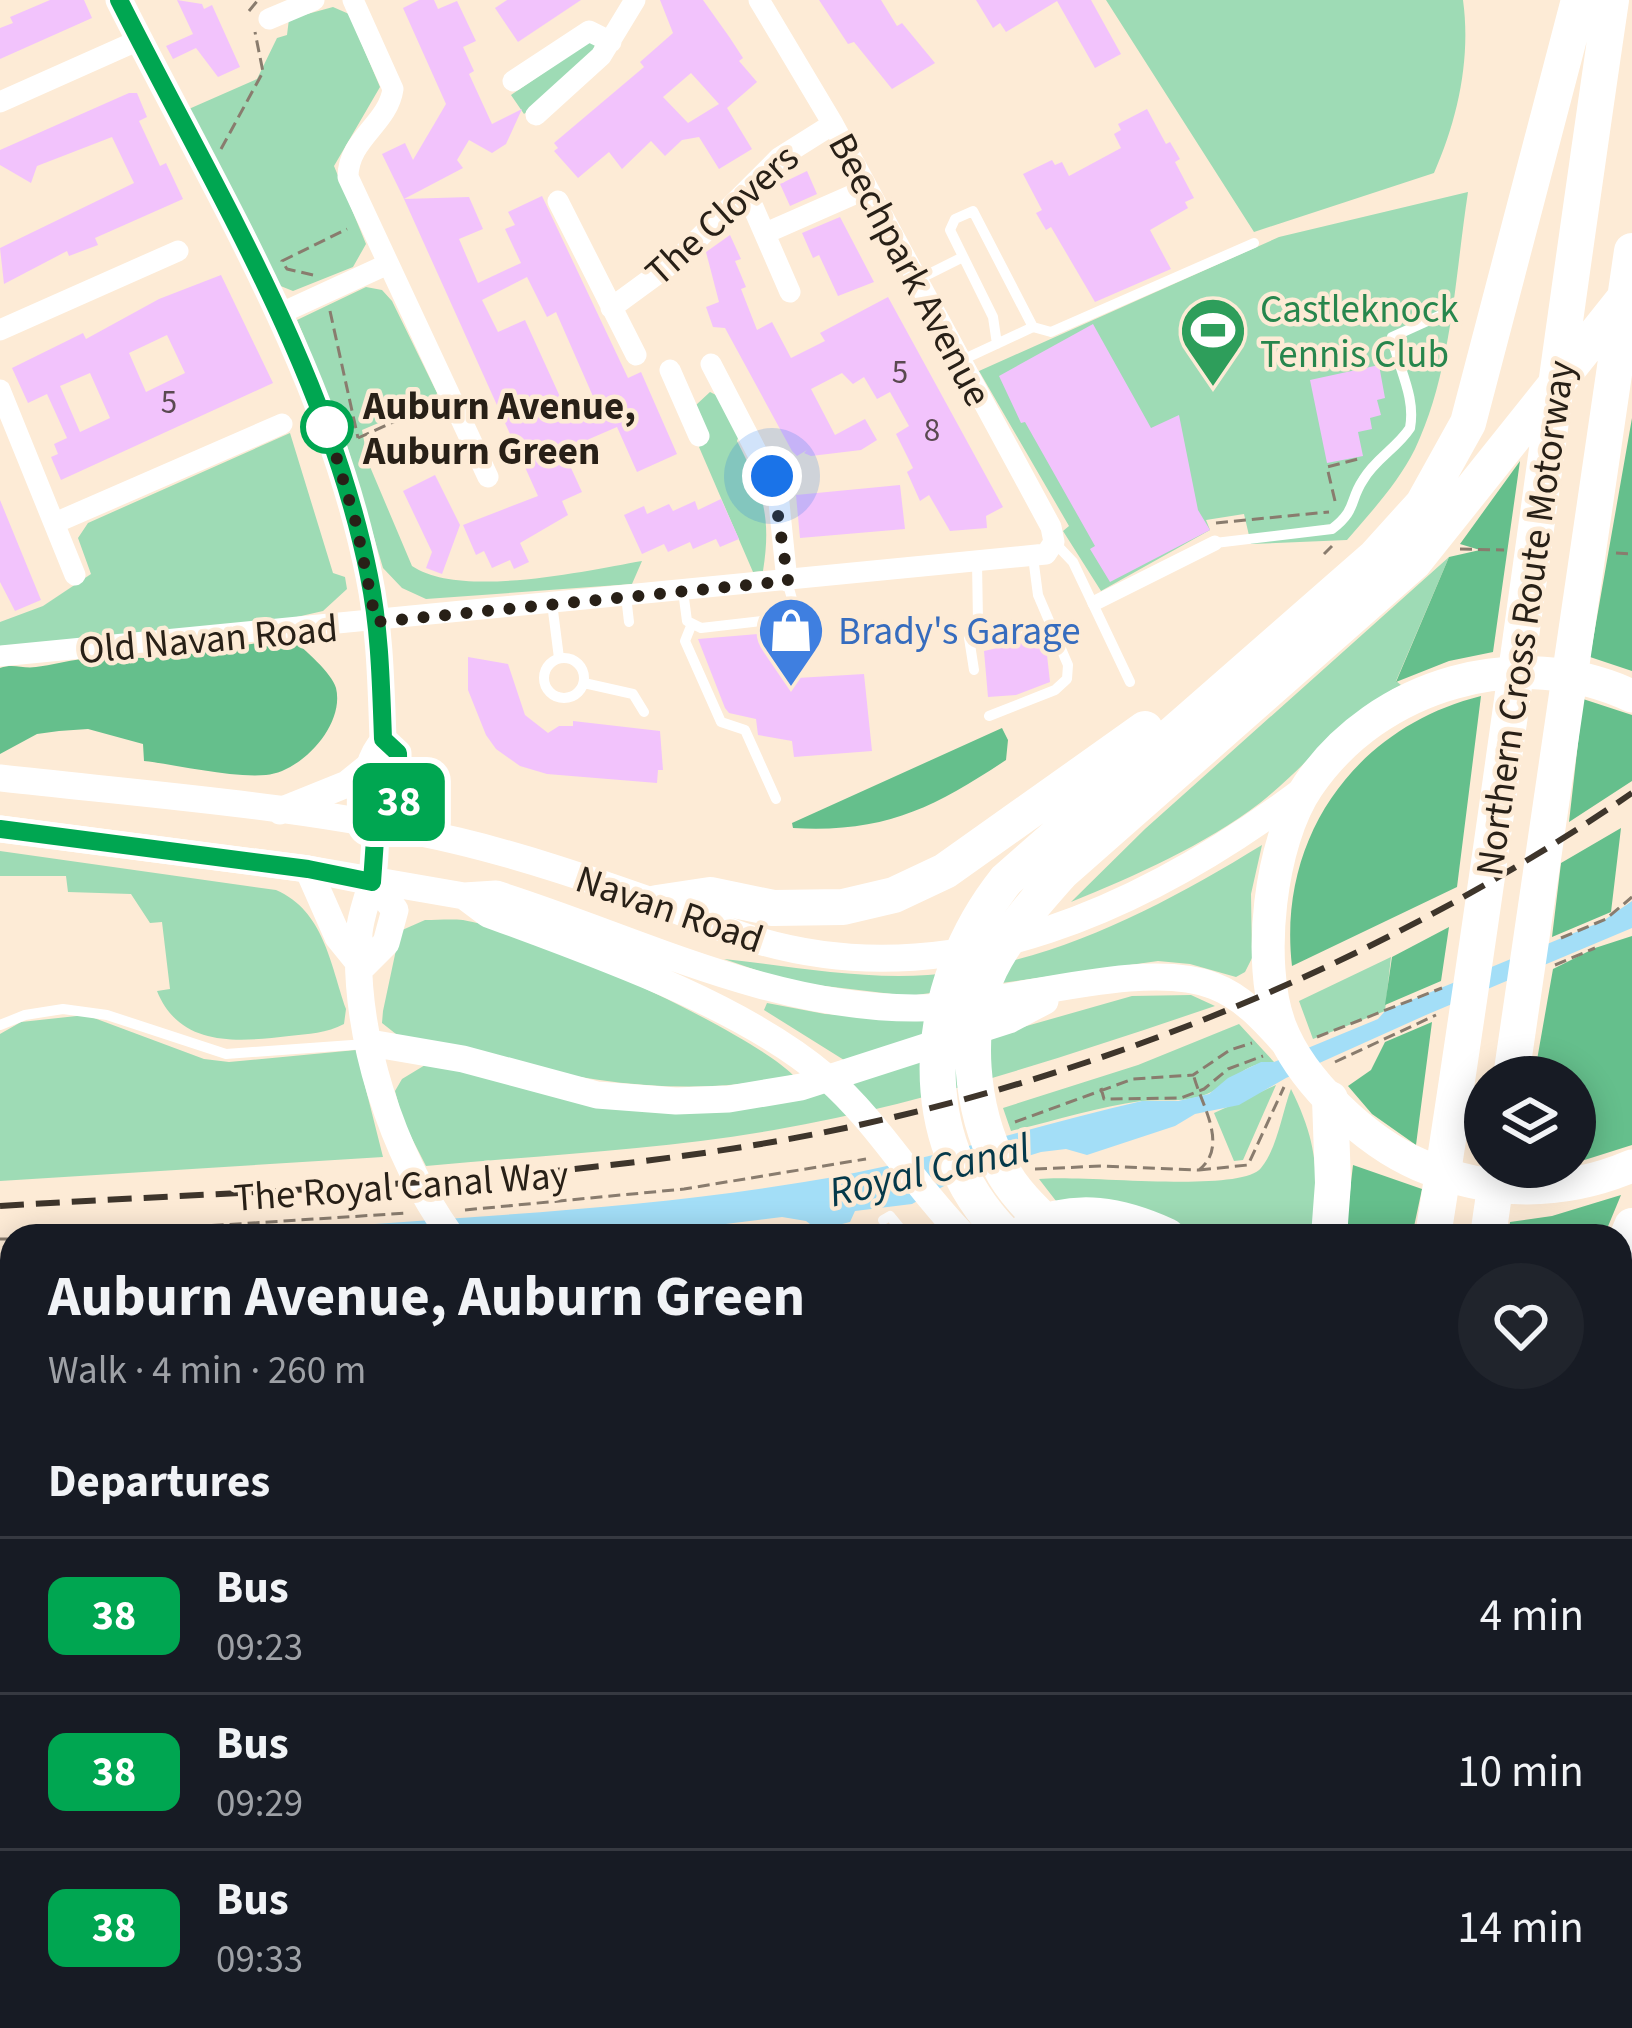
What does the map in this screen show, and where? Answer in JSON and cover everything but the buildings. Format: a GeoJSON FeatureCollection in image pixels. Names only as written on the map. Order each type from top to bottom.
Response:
{"type":"FeatureCollection","features":[{"type":"Feature","properties":{"kind":"highway"},"geometry":{"type":"LineString","coordinates":[[993,1224],[944,1132],[934,1070],[948,983],[980,912],[1006,880],[1401,530],[1423,504],[1456,448],[1486,365],[1579,0]]}},
{"type":"Feature","properties":{"kind":"highway","name":"Northern Cross Route Motorway"},"geometry":{"type":"LineString","coordinates":[[1434,1224],[1486,895],[1527,574],[1611,0]]}},
{"type":"Feature","properties":{"kind":"highway","name":"Northern Cross Route Motorway"},"geometry":{"type":"LineString","coordinates":[[1513,1056],[1632,251]]}},
{"type":"Feature","properties":{"kind":"highway"},"geometry":{"type":"LineString","coordinates":[[1049,1224],[1001,1169],[982,1124],[975,1082],[975,1027],[989,971],[1028,909],[1107,830],[1378,596],[1451,521],[1632,289]]}},
{"type":"Feature","properties":{"kind":"highway"},"geometry":{"type":"LineString","coordinates":[[658,903],[710,895],[772,908],[844,907],[894,895],[945,872],[1192,695],[1269,649]]}},
{"type":"Feature","properties":{"kind":"highway"},"geometry":{"type":"LineString","coordinates":[[1632,696],[1573,676],[1504,673],[1445,683],[1386,712],[1336,754],[1306,788],[1282,845],[1270,898],[1270,958],[1280,1025],[1366,1134],[1408,1160],[1468,1183],[1510,1189],[1572,1186],[1632,1166]]}},
{"type":"Feature","properties":{"kind":"highway"},"geometry":{"type":"LineString","coordinates":[[1314,1067],[1334,1183],[1330,1224]]}},
{"type":"Feature","properties":{"kind":"highway"},"geometry":{"type":"LineString","coordinates":[[1490,1224],[1495,1188]]}},
{"type":"Feature","properties":{"kind":"highway"},"geometry":{"type":"LineString","coordinates":[[1047,1224],[1071,1215],[1099,1214],[1142,1224]]}},
{"type":"Feature","properties":{"kind":"main road"},"geometry":{"type":"LineString","coordinates":[[280,812],[347,784],[368,767]]}},
{"type":"Feature","properties":{"kind":"main road","name":"Navan Road"},"geometry":{"type":"LineString","coordinates":[[0,778],[376,825],[459,841],[658,903],[760,941],[819,953],[887,959],[973,951],[1072,923],[1135,896],[1246,833],[1306,788]]}},
{"type":"Feature","properties":{"kind":"main road"},"geometry":{"type":"LineString","coordinates":[[376,825],[372,882],[363,900],[362,967],[370,1043],[398,1142],[452,1223]]}},
{"type":"Feature","properties":{"kind":"main road","name":"Navan Road"},"geometry":{"type":"LineString","coordinates":[[0,829],[308,869],[464,896],[496,894],[751,982],[841,1004],[919,1008],[1155,976],[1189,978],[1229,992],[1314,1067]]}},
{"type":"Feature","properties":{"kind":"main road"},"geometry":{"type":"LineString","coordinates":[[308,869],[338,937],[362,967]]}},
{"type":"Feature","properties":{"kind":"main road"},"geometry":{"type":"LineString","coordinates":[[464,896],[488,914],[670,988],[796,1053],[849,1099],[954,1224]]}},
{"type":"Feature","properties":{"kind":"main road"},"geometry":{"type":"LineString","coordinates":[[370,1043],[424,1051],[598,1095],[676,1102],[729,1099],[801,1087],[1009,1020],[1064,990]]}},
{"type":"Feature","properties":{"kind":"main road"},"geometry":{"type":"LineString","coordinates":[[383,1097],[398,1068],[424,1051]]}},
{"type":"Feature","properties":{"kind":"street"},"geometry":{"type":"LineString","coordinates":[[119,0],[346,443],[376,622],[383,739],[398,753],[399,802],[376,825],[365,808],[368,767],[370,754],[383,739]]}},
{"type":"Feature","properties":{"kind":"street"},"geometry":{"type":"LineString","coordinates":[[263,10],[314,0]]}},
{"type":"Feature","properties":{"kind":"street"},"geometry":{"type":"LineString","coordinates":[[352,0],[393,86],[390,103],[365,132],[348,164],[348,177],[488,477]]}},
{"type":"Feature","properties":{"kind":"street"},"geometry":{"type":"LineString","coordinates":[[536,115],[611,42],[634,0]]}},
{"type":"Feature","properties":{"kind":"street","name":"Beechpark Avenue"},"geometry":{"type":"LineString","coordinates":[[759,0],[832,124],[1051,526],[1054,542]]}},
{"type":"Feature","properties":{"kind":"street"},"geometry":{"type":"LineString","coordinates":[[513,81],[589,31],[611,42]]}},
{"type":"Feature","properties":{"kind":"street"},"geometry":{"type":"LineString","coordinates":[[0,102],[139,40]]}},
{"type":"Feature","properties":{"kind":"street","name":"The Clovers"},"geometry":{"type":"LineString","coordinates":[[611,308],[678,259],[778,158],[832,124]]}},
{"type":"Feature","properties":{"kind":"street"},"geometry":{"type":"LineString","coordinates":[[766,233],[866,189]]}},
{"type":"Feature","properties":{"kind":"street","name":"The Clovers"},"geometry":{"type":"LineString","coordinates":[[558,201],[636,356]]}},
{"type":"Feature","properties":{"kind":"street"},"geometry":{"type":"LineString","coordinates":[[753,207],[790,292]]}},
{"type":"Feature","properties":{"kind":"street"},"geometry":{"type":"LineString","coordinates":[[0,330],[178,250]]}},
{"type":"Feature","properties":{"kind":"street"},"geometry":{"type":"LineString","coordinates":[[277,315],[388,264]]}},
{"type":"Feature","properties":{"kind":"street"},"geometry":{"type":"LineString","coordinates":[[670,370],[699,436]]}},
{"type":"Feature","properties":{"kind":"street"},"geometry":{"type":"LineString","coordinates":[[682,398],[715,372],[778,493],[788,581]]}},
{"type":"Feature","properties":{"kind":"street"},"geometry":{"type":"LineString","coordinates":[[0,390],[75,575]]}},
{"type":"Feature","properties":{"kind":"street"},"geometry":{"type":"LineString","coordinates":[[55,523],[282,424]]}},
{"type":"Feature","properties":{"kind":"street"},"geometry":{"type":"LineString","coordinates":[[1033,557],[1046,554],[1054,542]]}},
{"type":"Feature","properties":{"kind":"street"},"geometry":{"type":"LineString","coordinates":[[1095,603],[1215,543]]}},
{"type":"Feature","properties":{"kind":"street","name":"Old Navan Road"},"geometry":{"type":"LineString","coordinates":[[0,656],[1033,557]]}},
{"type":"Feature","properties":{"kind":"lane"},"geometry":{"type":"LineString","coordinates":[[997,344],[992,316],[950,230],[955,219],[973,211],[1033,327]]}},
{"type":"Feature","properties":{"kind":"lane"},"geometry":{"type":"LineString","coordinates":[[960,361],[1033,327],[1051,332],[1254,243]]}},
{"type":"Feature","properties":{"kind":"lane"},"geometry":{"type":"LineString","coordinates":[[916,280],[963,256]]}},
{"type":"Feature","properties":{"kind":"lane"},"geometry":{"type":"LineString","coordinates":[[1215,543],[1332,529],[1345,520],[1355,507],[1360,482],[1410,428],[1409,388],[1400,375],[1392,337],[1443,314]]}},
{"type":"Feature","properties":{"kind":"lane"},"geometry":{"type":"LineString","coordinates":[[1054,542],[1073,562],[1130,682]]}},
{"type":"Feature","properties":{"kind":"lane"},"geometry":{"type":"LineString","coordinates":[[989,716],[1055,690],[1067,679],[1068,665],[1036,585],[1033,557]]}},
{"type":"Feature","properties":{"kind":"lane"},"geometry":{"type":"LineString","coordinates":[[977,562],[978,622]]}},
{"type":"Feature","properties":{"kind":"lane"},"geometry":{"type":"LineString","coordinates":[[691,626],[797,617],[788,581]]}},
{"type":"Feature","properties":{"kind":"lane"},"geometry":{"type":"LineString","coordinates":[[683,590],[691,626],[686,641],[721,722],[745,730],[776,799]]}},
{"type":"Feature","properties":{"kind":"lane"},"geometry":{"type":"LineString","coordinates":[[626,595],[629,622]]}},
{"type":"Feature","properties":{"kind":"lane"},"geometry":{"type":"LineString","coordinates":[[552,603],[560,658]]}},
{"type":"Feature","properties":{"kind":"lane"},"geometry":{"type":"LineString","coordinates":[[974,670],[969,638],[1052,628]]}},
{"type":"Feature","properties":{"kind":"lane"},"geometry":{"type":"LineString","coordinates":[[560,658],[578,664],[584,683],[577,694],[564,698],[548,689],[545,670],[560,658]]}},
{"type":"Feature","properties":{"kind":"lane"},"geometry":{"type":"LineString","coordinates":[[584,683],[633,694],[644,712]]}},
{"type":"Feature","properties":{"kind":"lane"},"geometry":{"type":"LineString","coordinates":[[0,1025],[63,1009],[106,1015],[226,1054],[370,1043]]}},
{"type":"Feature","properties":{"kind":"lane"},"geometry":{"type":"LineString","coordinates":[[883,1220],[890,1216],[897,1224]]}},
{"type":"Feature","properties":{"kind":"path"},"geometry":{"type":"LineString","coordinates":[[207,175],[263,73],[248,8],[263,10]]}},
{"type":"Feature","properties":{"kind":"path"},"geometry":{"type":"LineString","coordinates":[[368,219],[282,261],[287,269],[313,274],[323,293],[346,443],[433,404],[440,419]]}},
{"type":"Feature","properties":{"kind":"path"},"geometry":{"type":"LineString","coordinates":[[1215,543],[1216,521],[1335,512],[1327,466],[1366,458]]}},
{"type":"Feature","properties":{"kind":"path"},"geometry":{"type":"LineString","coordinates":[[1324,554],[1336,537]]}},
{"type":"Feature","properties":{"kind":"path"},"geometry":{"type":"LineString","coordinates":[[1457,548],[1480,550]]}},
{"type":"Feature","properties":{"kind":"path"},"geometry":{"type":"LineString","coordinates":[[1606,919],[1632,897]]}},
{"type":"Feature","properties":{"kind":"path"},"geometry":{"type":"LineString","coordinates":[[1314,1067],[1325,1035],[1384,1012]]}},
{"type":"Feature","properties":{"kind":"path"},"geometry":{"type":"LineString","coordinates":[[1314,1067],[1325,1035]]}},
{"type":"Feature","properties":{"kind":"path"},"geometry":{"type":"LineString","coordinates":[[1022,1171],[1086,1166],[1199,1170],[1247,1165],[1255,1156],[1281,1089],[1314,1067],[1383,1038]]}},
{"type":"Feature","properties":{"kind":"path"},"geometry":{"type":"LineString","coordinates":[[1257,1042],[1230,1049],[1193,1075],[1148,1076],[1101,1088],[1104,1100],[1181,1098],[1204,1089],[1228,1069],[1268,1054]]}},
{"type":"Feature","properties":{"kind":"path"},"geometry":{"type":"LineString","coordinates":[[1193,1075],[1214,1146],[1209,1162],[1199,1170]]}},
{"type":"Feature","properties":{"kind":"path","name":"The Royal Canal Way"},"geometry":{"type":"LineString","coordinates":[[452,1223],[684,1189]]}},
{"type":"Feature","properties":{"kind":"path","name":"The Royal Canal Way"},"geometry":{"type":"LineString","coordinates":[[237,1224],[408,1213]]}},
{"type":"Feature","properties":{"kind":"green space"},"geometry":{"type":"Polygon","coordinates":[[[1106,0],[1463,0],[1460,88],[1434,173],[1254,232],[1106,0]]]}},
{"type":"Feature","properties":{"kind":"green space"},"geometry":{"type":"Polygon","coordinates":[[[333,7],[349,14],[380,87],[334,166],[366,244],[353,267],[293,291],[278,285],[182,112],[257,79],[277,38],[287,35],[289,19],[333,7]]]}},
{"type":"Feature","properties":{"kind":"green space"},"geometry":{"type":"Polygon","coordinates":[[[590,41],[595,45],[591,55],[524,114],[511,95],[590,41]]]}},
{"type":"Feature","properties":{"kind":"green space","name":"Castleknock Tennis Club"},"geometry":{"type":"Polygon","coordinates":[[[1468,192],[1450,323],[1427,419],[1401,473],[1347,540],[1251,544],[1244,514],[1206,520],[1210,530],[1101,591],[1063,531],[1069,526],[979,371],[1279,237],[1468,192]]]}},
{"type":"Feature","properties":{"kind":"green space"},"geometry":{"type":"Polygon","coordinates":[[[366,287],[382,290],[392,301],[437,393],[435,399],[362,430],[368,462],[412,566],[434,576],[491,582],[642,561],[632,584],[426,599],[402,588],[383,568],[343,432],[297,320],[366,287]]]}},
{"type":"Feature","properties":{"kind":"green space"},"geometry":{"type":"Polygon","coordinates":[[[710,392],[718,396],[739,435],[737,441],[759,489],[766,534],[763,571],[753,572],[699,447],[709,436],[696,405],[710,392]]]}},
{"type":"Feature","properties":{"kind":"green space"},"geometry":{"type":"Polygon","coordinates":[[[1632,418],[1632,671],[1590,657],[1632,418]]]}},
{"type":"Feature","properties":{"kind":"green space"},"geometry":{"type":"Polygon","coordinates":[[[290,433],[333,573],[345,577],[347,589],[323,611],[253,627],[0,646],[0,622],[43,606],[91,574],[78,538],[88,523],[290,433]]]}},
{"type":"Feature","properties":{"kind":"green space"},"geometry":{"type":"Polygon","coordinates":[[[1520,461],[1493,652],[1449,661],[1396,682],[1449,557],[1480,550],[1460,544],[1520,461]]]}},
{"type":"Feature","properties":{"kind":"green space"},"geometry":{"type":"Polygon","coordinates":[[[1449,557],[1396,681],[1401,685],[1360,711],[1239,818],[1169,858],[1071,902],[1145,829],[1449,557]]]}},
{"type":"Feature","properties":{"kind":"green space"},"geometry":{"type":"Polygon","coordinates":[[[292,639],[329,675],[337,702],[318,744],[279,772],[237,775],[144,761],[143,744],[88,729],[37,734],[0,754],[0,668],[92,658],[165,657],[292,639]]]}},
{"type":"Feature","properties":{"kind":"green space"},"geometry":{"type":"Polygon","coordinates":[[[1481,696],[1457,887],[1292,966],[1291,919],[1298,874],[1312,832],[1334,794],[1362,761],[1397,733],[1436,711],[1481,696]]]}},
{"type":"Feature","properties":{"kind":"green space"},"geometry":{"type":"Polygon","coordinates":[[[1583,699],[1632,715],[1632,781],[1569,822],[1583,699]]]}},
{"type":"Feature","properties":{"kind":"green space"},"geometry":{"type":"Polygon","coordinates":[[[1002,728],[1008,740],[1006,760],[930,804],[881,822],[793,828],[792,823],[1002,728]]]}},
{"type":"Feature","properties":{"kind":"green space"},"geometry":{"type":"Polygon","coordinates":[[[1621,828],[1611,912],[1552,937],[1561,863],[1621,828]]]}},
{"type":"Feature","properties":{"kind":"green space"},"geometry":{"type":"Polygon","coordinates":[[[1262,845],[1251,894],[1252,958],[1245,972],[1236,977],[1158,961],[909,996],[791,982],[724,959],[878,976],[973,969],[1102,930],[1262,845]]]}},
{"type":"Feature","properties":{"kind":"green space"},"geometry":{"type":"Polygon","coordinates":[[[0,851],[276,890],[305,911],[323,940],[346,1009],[344,1024],[317,1033],[250,1040],[195,1032],[167,1010],[157,991],[170,989],[162,922],[150,923],[131,894],[68,892],[66,876],[0,876],[0,851]]]}},
{"type":"Feature","properties":{"kind":"green space"},"geometry":{"type":"Polygon","coordinates":[[[425,920],[463,920],[495,928],[585,962],[730,1032],[793,1075],[743,1084],[645,1085],[547,1071],[401,1038],[382,1023],[383,1011],[400,931],[425,920]]]}},
{"type":"Feature","properties":{"kind":"green space"},"geometry":{"type":"Polygon","coordinates":[[[1449,927],[1441,981],[1385,1005],[1392,957],[1449,927]]]}},
{"type":"Feature","properties":{"kind":"green space"},"geometry":{"type":"Polygon","coordinates":[[[1632,936],[1632,1145],[1596,1156],[1596,1056],[1538,1056],[1553,969],[1632,936]]]}},
{"type":"Feature","properties":{"kind":"green space"},"geometry":{"type":"Polygon","coordinates":[[[1391,957],[1385,1011],[1313,1039],[1299,1001],[1391,957]]]}},
{"type":"Feature","properties":{"kind":"green space"},"geometry":{"type":"Polygon","coordinates":[[[1191,995],[1215,1006],[942,1092],[830,1119],[688,1143],[426,1166],[403,1121],[395,1091],[402,1079],[430,1062],[640,1110],[995,1035],[1132,996],[1191,995]]]}},
{"type":"Feature","properties":{"kind":"green space"},"geometry":{"type":"Polygon","coordinates":[[[767,1003],[825,1014],[932,1021],[930,1033],[844,1060],[764,1010],[767,1003]]]}},
{"type":"Feature","properties":{"kind":"green space"},"geometry":{"type":"Polygon","coordinates":[[[86,1015],[204,1059],[229,1062],[356,1050],[383,1157],[0,1181],[0,1034],[21,1022],[86,1015]]]}},
{"type":"Feature","properties":{"kind":"green space"},"geometry":{"type":"Polygon","coordinates":[[[1432,1022],[1416,1145],[1372,1114],[1348,1086],[1371,1070],[1385,1042],[1432,1022]]]}},
{"type":"Feature","properties":{"kind":"green space"},"geometry":{"type":"Polygon","coordinates":[[[1239,1024],[1274,1062],[1255,1065],[1199,1097],[1141,1101],[1011,1131],[1003,1108],[1138,1065],[1239,1024]]]}},
{"type":"Feature","properties":{"kind":"green space"},"geometry":{"type":"Polygon","coordinates":[[[1276,1085],[1243,1160],[1234,1161],[1214,1113],[1276,1085]]]}},
{"type":"Feature","properties":{"kind":"green space"},"geometry":{"type":"Polygon","coordinates":[[[1291,1089],[1307,1127],[1314,1161],[1315,1224],[1170,1224],[1146,1213],[1063,1210],[1039,1179],[1224,1180],[1261,1168],[1291,1089]]]}},
{"type":"Feature","properties":{"kind":"green space"},"geometry":{"type":"Polygon","coordinates":[[[1353,1165],[1422,1189],[1415,1224],[1346,1224],[1353,1165]]]}},
{"type":"Feature","properties":{"kind":"green space"},"geometry":{"type":"Polygon","coordinates":[[[1621,1195],[1609,1224],[1510,1224],[1621,1195]]]}},
{"type":"Feature","properties":{"kind":"water","name":"Royal Canal"},"geometry":{"type":"Polygon","coordinates":[[[1632,901],[1632,928],[1286,1078],[1239,1105],[1195,1114],[1175,1126],[1087,1155],[1066,1149],[1041,1152],[960,1177],[912,1204],[855,1211],[850,1222],[842,1224],[810,1224],[782,1217],[726,1224],[376,1224],[585,1208],[804,1182],[1142,1101],[1178,1101],[1209,1094],[1228,1078],[1261,1062],[1274,1062],[1603,921],[1632,901]]]}},
{"type":"Feature","properties":{"kind":"railway"},"geometry":{"type":"LineString","coordinates":[[0,1206],[382,1185],[572,1169],[761,1144],[876,1121],[1104,1056],[1324,968],[1431,915],[1632,793]]}},
{"type":"Feature","properties":{"kind":"bus line","name":"38"},"geometry":{"type":"LineString","coordinates":[[0,829],[308,869],[372,882],[376,825],[399,802],[398,753],[383,739],[381,660],[368,573],[326,422],[119,0]]}},
{"type":"Feature","properties":{"kind":"place","name":"Castleknock Tennis Club"},"geometry":{"type":"Point","coordinates":[1213,389]}},
{"type":"Feature","properties":{"kind":"place","name":"Auburn Avenue, Auburn Green"},"geometry":{"type":"Point","coordinates":[327,427]}},
{"type":"Feature","properties":{"kind":"place","name":"Brady's Garage"},"geometry":{"type":"Point","coordinates":[791,689]}},
{"type":"Feature","properties":{"kind":"route"},"geometry":{"type":"LineString","coordinates":[[327,427],[326,422],[356,523],[376,622],[788,581],[772,476]]}}]}
